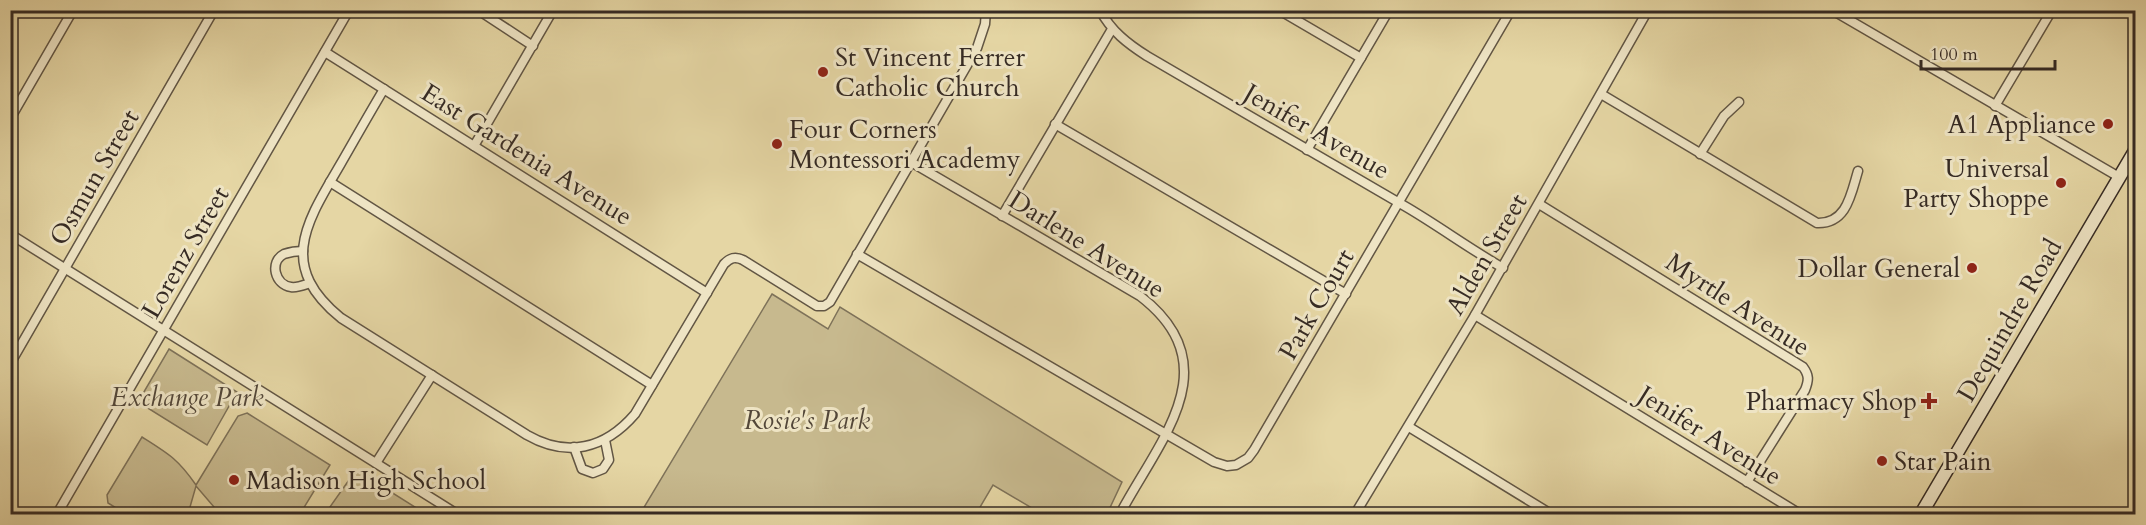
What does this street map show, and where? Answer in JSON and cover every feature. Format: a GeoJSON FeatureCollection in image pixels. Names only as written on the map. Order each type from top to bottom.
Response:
{"type":"FeatureCollection","features":[{"type":"Feature","properties":{"kind":"main road","name":"Dequindre Road"},"geometry":{"type":"LineString","coordinates":[[1921,514],[2136,149]]}},
{"type":"Feature","properties":{"kind":"street"},"geometry":{"type":"LineString","coordinates":[[10,119],[73,10]]}},
{"type":"Feature","properties":{"kind":"street","name":"Osmun Street"},"geometry":{"type":"LineString","coordinates":[[10,364],[214,10]]}},
{"type":"Feature","properties":{"kind":"street","name":"Lorenz Street"},"geometry":{"type":"LineString","coordinates":[[57,514],[349,10]]}},
{"type":"Feature","properties":{"kind":"street"},"geometry":{"type":"LineString","coordinates":[[478,10],[533,46]]}},
{"type":"Feature","properties":{"kind":"street"},"geometry":{"type":"LineString","coordinates":[[474,146],[554,10]]}},
{"type":"Feature","properties":{"kind":"street"},"geometry":{"type":"LineString","coordinates":[[384,89],[310,218],[303,241],[303,251],[305,270],[310,283],[320,299],[341,318],[537,441],[552,446],[574,447],[605,440],[628,421],[724,264],[734,257],[744,260],[811,304],[824,306],[832,299],[977,48],[986,24],[986,10]]}},
{"type":"Feature","properties":{"kind":"street","name":"Jenifer Avenue"},"geometry":{"type":"LineString","coordinates":[[1100,10],[1112,29],[1122,39],[1147,56],[1438,226],[1462,244],[1503,267]]}},
{"type":"Feature","properties":{"kind":"street"},"geometry":{"type":"LineString","coordinates":[[1279,10],[1361,58]]}},
{"type":"Feature","properties":{"kind":"street"},"geometry":{"type":"LineString","coordinates":[[1308,150],[1389,10]]}},
{"type":"Feature","properties":{"kind":"street","name":"Park Court"},"geometry":{"type":"LineString","coordinates":[[857,254],[1218,464],[1227,466],[1241,463],[1251,455],[1262,438],[1511,10]]}},
{"type":"Feature","properties":{"kind":"street","name":"Alden Street"},"geometry":{"type":"LineString","coordinates":[[1355,514],[1503,267],[1648,10]]}},
{"type":"Feature","properties":{"kind":"street"},"geometry":{"type":"LineString","coordinates":[[1832,10],[2119,177]]}},
{"type":"Feature","properties":{"kind":"street"},"geometry":{"type":"LineString","coordinates":[[1995,106],[2052,10]]}},
{"type":"Feature","properties":{"kind":"street"},"geometry":{"type":"LineString","coordinates":[[1002,216],[1112,29]]}},
{"type":"Feature","properties":{"kind":"street","name":"East Gardenia Avenue"},"geometry":{"type":"LineString","coordinates":[[325,52],[707,293]]}},
{"type":"Feature","properties":{"kind":"street"},"geometry":{"type":"LineString","coordinates":[[1601,94],[1817,223],[1828,224],[1841,214],[1847,204],[1858,171]]}},
{"type":"Feature","properties":{"kind":"street"},"geometry":{"type":"LineString","coordinates":[[1700,154],[1724,116],[1739,102]]}},
{"type":"Feature","properties":{"kind":"street"},"geometry":{"type":"LineString","coordinates":[[1055,124],[1346,294]]}},
{"type":"Feature","properties":{"kind":"street","name":"Darlene Avenue"},"geometry":{"type":"LineString","coordinates":[[911,162],[1140,296],[1160,313],[1178,342],[1185,368],[1179,410],[1166,434]]}},
{"type":"Feature","properties":{"kind":"street"},"geometry":{"type":"LineString","coordinates":[[330,182],[652,385]]}},
{"type":"Feature","properties":{"kind":"street","name":"Myrtle Avenue"},"geometry":{"type":"LineString","coordinates":[[1539,204],[1803,367],[1808,374],[1809,381],[1805,390],[1747,482]]}},
{"type":"Feature","properties":{"kind":"street"},"geometry":{"type":"LineString","coordinates":[[10,234],[458,514]]}},
{"type":"Feature","properties":{"kind":"street"},"geometry":{"type":"LineString","coordinates":[[303,251],[280,257],[276,266],[276,275],[282,283],[292,287],[310,283]]}},
{"type":"Feature","properties":{"kind":"street","name":"Jenifer Avenue"},"geometry":{"type":"LineString","coordinates":[[1475,315],[1800,514]]}},
{"type":"Feature","properties":{"kind":"street"},"geometry":{"type":"LineString","coordinates":[[376,463],[432,375]]}},
{"type":"Feature","properties":{"kind":"street"},"geometry":{"type":"LineString","coordinates":[[1409,427],[1551,514]]}},
{"type":"Feature","properties":{"kind":"street"},"geometry":{"type":"LineString","coordinates":[[1120,514],[1166,434]]}},
{"type":"Feature","properties":{"kind":"street"},"geometry":{"type":"LineString","coordinates":[[574,447],[579,465],[582,469],[593,473],[603,469],[609,460],[605,440]]}},
{"type":"Feature","properties":{"kind":"green space","name":"Rosie's Park"},"geometry":{"type":"Polygon","coordinates":[[[772,294],[828,329],[840,307],[1122,482],[1107,514],[1042,514],[993,485],[976,514],[640,514],[772,294]]]}},
{"type":"Feature","properties":{"kind":"green space","name":"Exchange Park"},"geometry":{"type":"Polygon","coordinates":[[[169,349],[237,392],[207,445],[138,402],[169,349]]]}},
{"type":"Feature","properties":{"kind":"green space"},"geometry":{"type":"Polygon","coordinates":[[[247,413],[330,465],[300,514],[220,514],[196,486],[188,514],[126,514],[108,503],[107,495],[142,437],[172,458],[196,485],[238,416],[247,413]]]}},
{"type":"Feature","properties":{"kind":"green space"},"geometry":{"type":"Polygon","coordinates":[[[356,470],[426,514],[325,514],[356,470]]]}},
{"type":"Feature","properties":{"kind":"place","name":"St Vincent Ferrer Catholic Church"},"geometry":{"type":"Point","coordinates":[823,72]}},
{"type":"Feature","properties":{"kind":"place","name":"A1 Appliance"},"geometry":{"type":"Point","coordinates":[2108,124]}},
{"type":"Feature","properties":{"kind":"place","name":"Four Corners Montessori Academy"},"geometry":{"type":"Point","coordinates":[777,144]}},
{"type":"Feature","properties":{"kind":"place","name":"Universal Party Shoppe"},"geometry":{"type":"Point","coordinates":[2061,183]}},
{"type":"Feature","properties":{"kind":"place","name":"Dollar General"},"geometry":{"type":"Point","coordinates":[1972,268]}},
{"type":"Feature","properties":{"kind":"place","name":"Pharmacy Shop"},"geometry":{"type":"Point","coordinates":[1929,401]}},
{"type":"Feature","properties":{"kind":"place","name":"Star Pain"},"geometry":{"type":"Point","coordinates":[1882,461]}},
{"type":"Feature","properties":{"kind":"place","name":"Madison High School"},"geometry":{"type":"Point","coordinates":[234,480]}}]}
